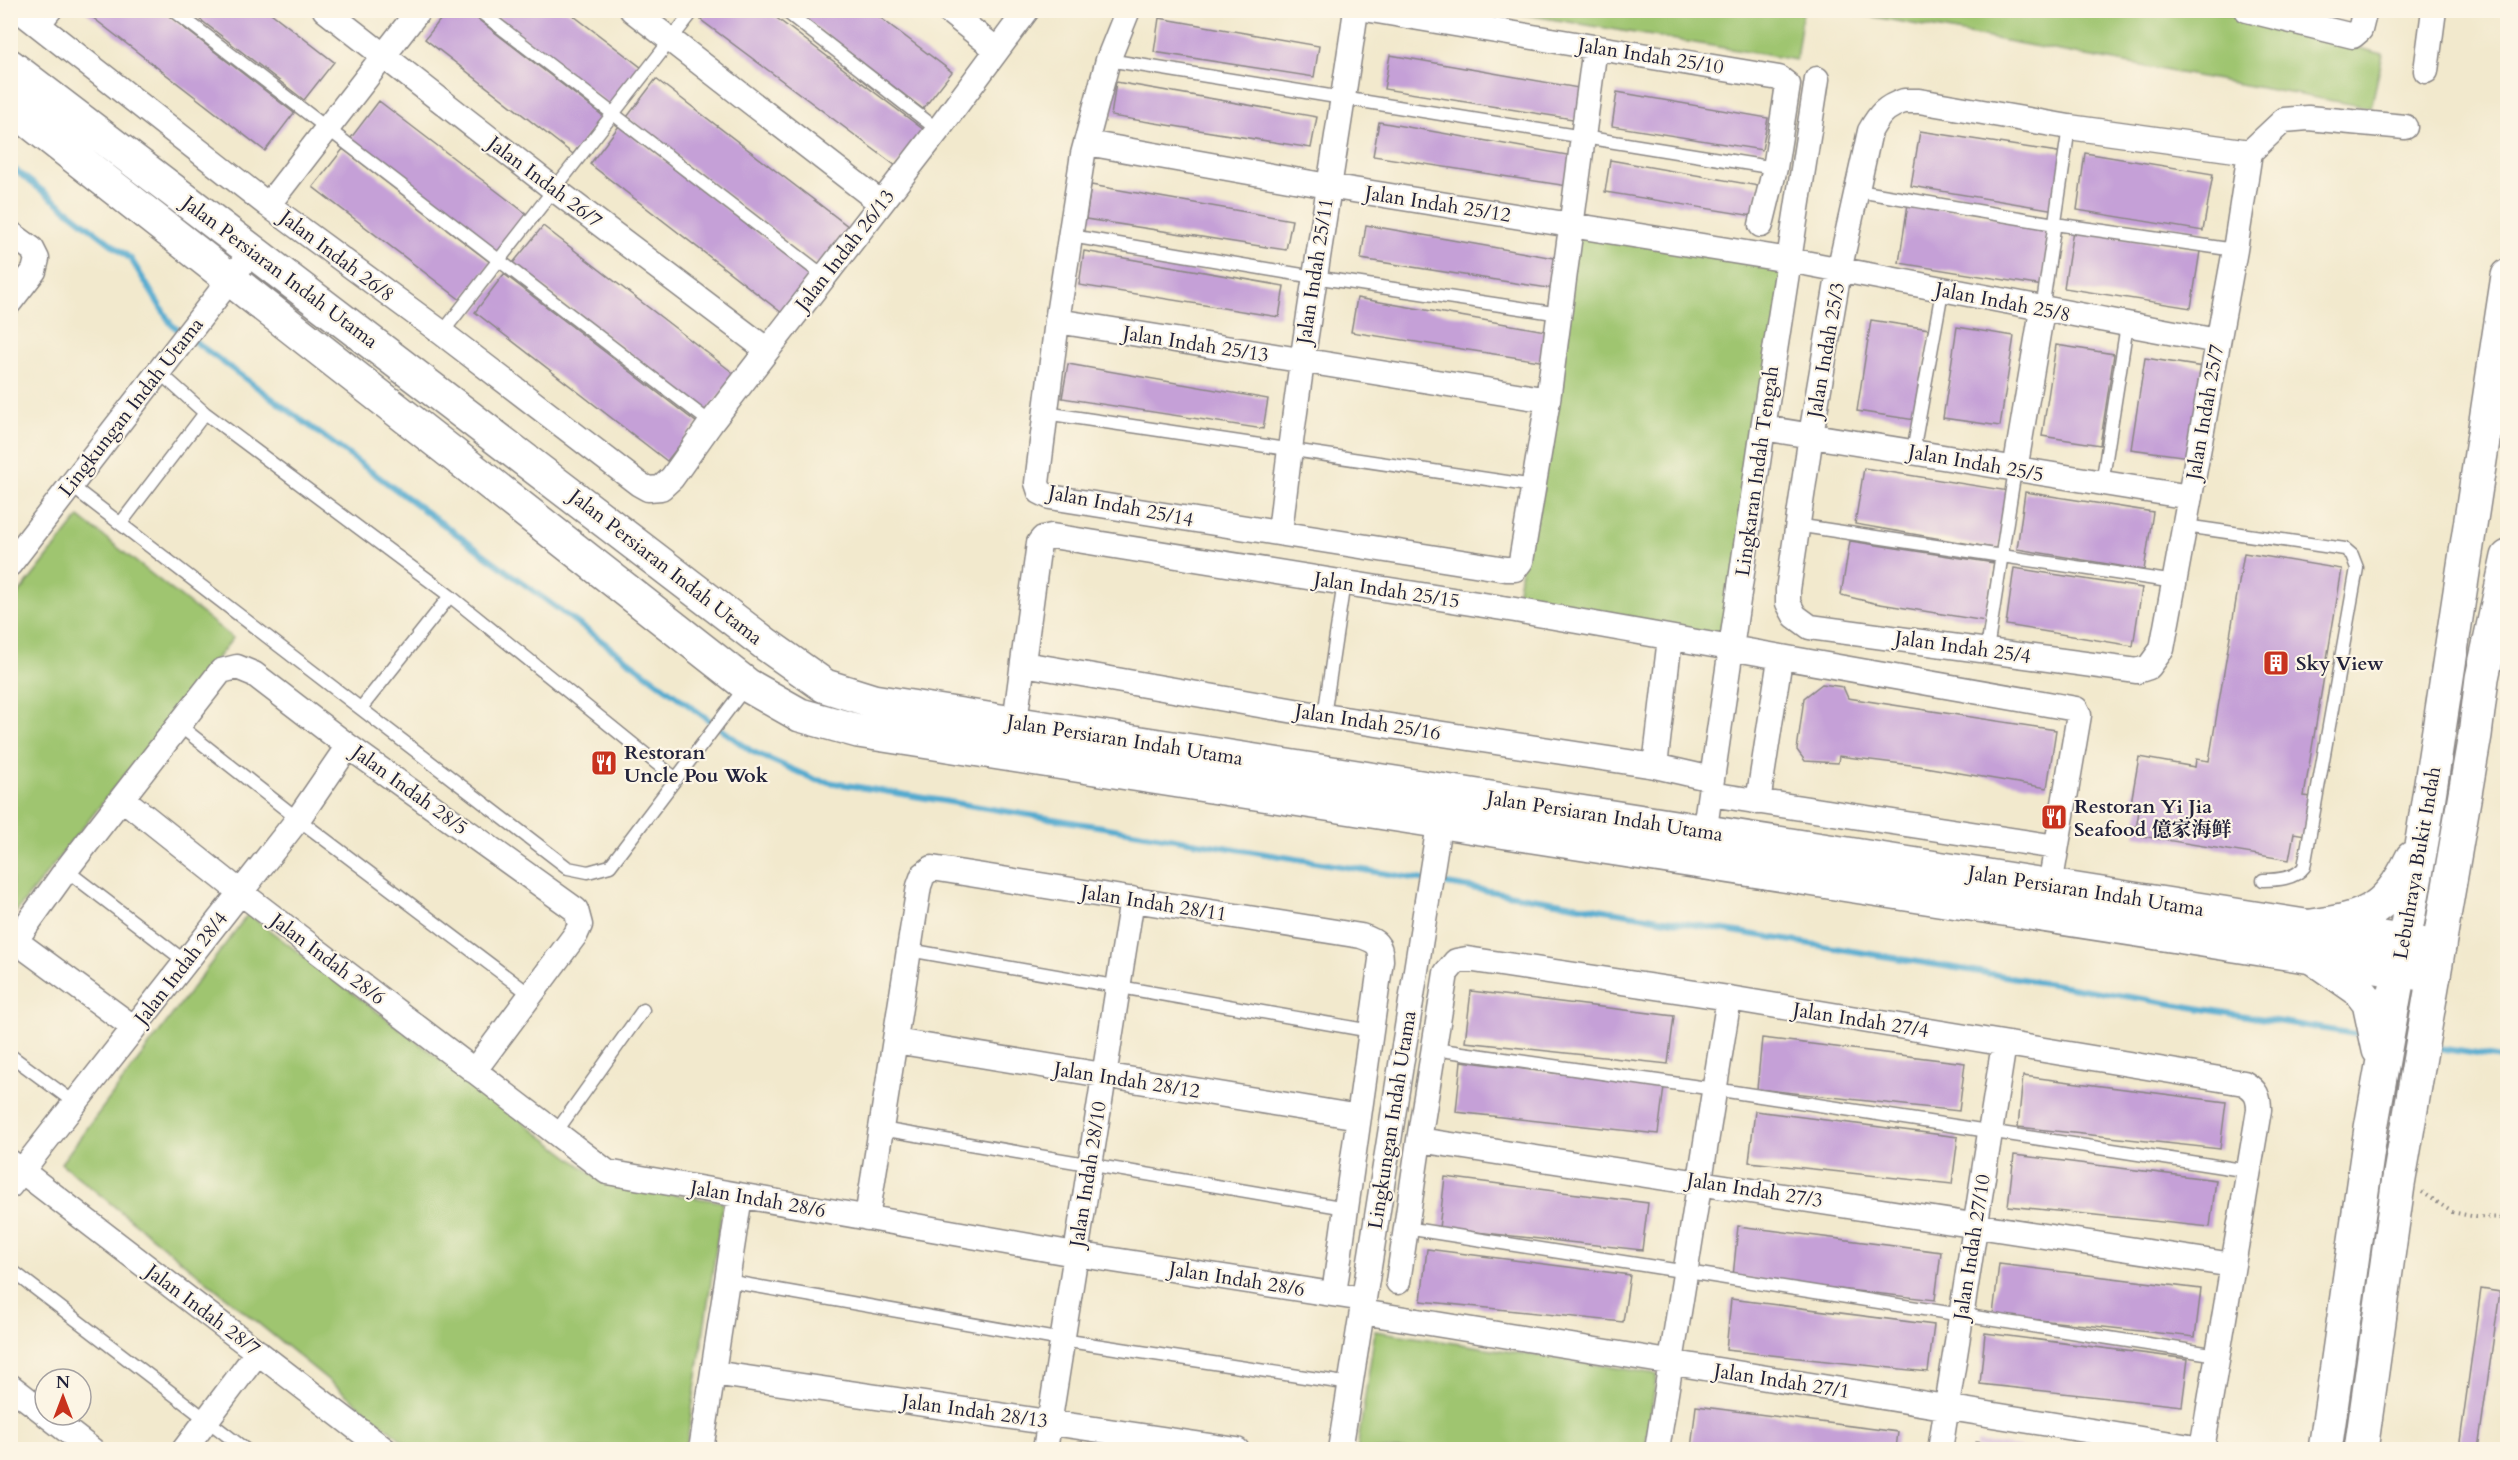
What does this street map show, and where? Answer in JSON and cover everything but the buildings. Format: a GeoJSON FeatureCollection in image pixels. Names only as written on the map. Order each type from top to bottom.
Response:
{"type":"FeatureCollection","features":[{"type":"Feature","properties":{"kind":"main road","name":"Jalan Persiaran Indah Utama"},"geometry":{"type":"LineString","coordinates":[[10,66],[767,645],[825,686],[873,701],[1015,722],[1442,807],[1700,863],[2309,942]]}},
{"type":"Feature","properties":{"kind":"main road","name":"Jalan Persiaran Indah Utama"},"geometry":{"type":"LineString","coordinates":[[10,106],[747,685],[800,715],[858,731],[1442,807],[1704,830],[2050,886],[2309,942],[2436,962]]}},
{"type":"Feature","properties":{"kind":"main road","name":"Lebuhraya Bukit Indah"},"geometry":{"type":"LineString","coordinates":[[2380,1007],[2401,958],[2423,835],[2508,276]]}},
{"type":"Feature","properties":{"kind":"main road"},"geometry":{"type":"LineString","coordinates":[[2497,345],[2508,376]]}},
{"type":"Feature","properties":{"kind":"main road"},"geometry":{"type":"LineString","coordinates":[[2482,441],[2508,415]]}},
{"type":"Feature","properties":{"kind":"main road","name":"Lebuhraya Bukit Indah"},"geometry":{"type":"LineString","coordinates":[[2361,1449],[2398,1185],[2475,735],[2482,678],[2508,557]]}},
{"type":"Feature","properties":{"kind":"main road"},"geometry":{"type":"LineString","coordinates":[[2325,1449],[2371,1128],[2383,1065],[2380,1007],[2309,942],[2382,903],[2401,880],[2423,835]]}},
{"type":"Feature","properties":{"kind":"street","name":"Jalan Indah 26/8"},"geometry":{"type":"LineString","coordinates":[[19,10],[50,20],[268,205],[442,333],[639,484],[648,489],[661,488]]}},
{"type":"Feature","properties":{"kind":"street","name":"Jalan Indah 26/7"},"geometry":{"type":"LineString","coordinates":[[325,10],[554,189],[768,350]]}},
{"type":"Feature","properties":{"kind":"street"},"geometry":{"type":"LineString","coordinates":[[268,205],[419,10]]}},
{"type":"Feature","properties":{"kind":"street"},"geometry":{"type":"LineString","coordinates":[[632,10],[881,203]]}},
{"type":"Feature","properties":{"kind":"street"},"geometry":{"type":"LineString","coordinates":[[947,10],[997,50]]}},
{"type":"Feature","properties":{"kind":"street","name":"Jalan Indah 26/13"},"geometry":{"type":"LineString","coordinates":[[661,488],[672,478],[711,423],[938,130],[1027,10]]}},
{"type":"Feature","properties":{"kind":"street","name":"Jalan Indah 25/14"},"geometry":{"type":"LineString","coordinates":[[1128,10],[1108,60],[1088,143],[1083,154],[1045,413],[1037,483],[1040,492],[1050,496],[1515,569],[1521,561],[1534,486]]}},
{"type":"Feature","properties":{"kind":"street","name":"Jalan Indah 25/11"},"geometry":{"type":"LineString","coordinates":[[1280,533],[1314,277],[1356,10]]}},
{"type":"Feature","properties":{"kind":"street","name":"Jalan Indah 25/10"},"geometry":{"type":"LineString","coordinates":[[1371,10],[1779,78],[1788,85],[1775,168],[1761,225]]}},
{"type":"Feature","properties":{"kind":"street"},"geometry":{"type":"LineString","coordinates":[[2247,10],[2353,36],[2360,30],[2365,10]]}},
{"type":"Feature","properties":{"kind":"street"},"geometry":{"type":"LineString","coordinates":[[2427,71],[2434,10]]}},
{"type":"Feature","properties":{"kind":"street"},"geometry":{"type":"LineString","coordinates":[[1534,486],[1573,225],[1595,47]]}},
{"type":"Feature","properties":{"kind":"street","name":"Lingkaran Indah Tengah"},"geometry":{"type":"LineString","coordinates":[[1700,863],[1788,260],[1817,79]]}},
{"type":"Feature","properties":{"kind":"street","name":"Jalan Indah 25/3"},"geometry":{"type":"LineString","coordinates":[[1788,603],[1796,525],[1810,435],[1839,271],[1870,131],[1881,113],[1890,105],[1904,101],[1919,101],[2069,127]]}},
{"type":"Feature","properties":{"kind":"street"},"geometry":{"type":"LineString","coordinates":[[2069,127],[2250,152],[2284,120],[2308,118],[2406,127]]}},
{"type":"Feature","properties":{"kind":"street","name":"Jalan Indah 25/12"},"geometry":{"type":"LineString","coordinates":[[1088,143],[1328,186],[1788,260]]}},
{"type":"Feature","properties":{"kind":"street","name":"Jalan Indah 25/7"},"geometry":{"type":"LineString","coordinates":[[2149,667],[2162,650],[2235,250],[2250,152]]}},
{"type":"Feature","properties":{"kind":"street"},"geometry":{"type":"LineString","coordinates":[[10,233],[32,249],[37,260],[34,271],[10,302]]}},
{"type":"Feature","properties":{"kind":"street","name":"Lingkungan Indah Utama"},"geometry":{"type":"LineString","coordinates":[[10,564],[252,251]]}},
{"type":"Feature","properties":{"kind":"street","name":"Jalan Indah 25/8"},"geometry":{"type":"LineString","coordinates":[[1788,260],[2042,310],[2217,341]]}},
{"type":"Feature","properties":{"kind":"street"},"geometry":{"type":"LineString","coordinates":[[2015,470],[2042,310]]}},
{"type":"Feature","properties":{"kind":"street","name":"Jalan Indah 25/13"},"geometry":{"type":"LineString","coordinates":[[1057,321],[1548,400]]}},
{"type":"Feature","properties":{"kind":"street","name":"Jalan Indah 25/5"},"geometry":{"type":"LineString","coordinates":[[1763,428],[2190,497]]}},
{"type":"Feature","properties":{"kind":"street","name":"Jalan Indah 25/15"},"geometry":{"type":"LineString","coordinates":[[1024,664],[1039,543],[1043,538],[1052,536],[1344,582],[1670,638],[2076,710],[2079,715],[2056,847]]}},
{"type":"Feature","properties":{"kind":"street","name":"Jalan Indah 25/4"},"geometry":{"type":"LineString","coordinates":[[1788,603],[1795,616],[1810,627],[2137,671],[2149,667]]}},
{"type":"Feature","properties":{"kind":"street"},"geometry":{"type":"LineString","coordinates":[[1655,766],[1670,638]]}},
{"type":"Feature","properties":{"kind":"street"},"geometry":{"type":"LineString","coordinates":[[1758,802],[1780,659]]}},
{"type":"Feature","properties":{"kind":"street"},"geometry":{"type":"LineString","coordinates":[[1015,722],[1024,664]]}},
{"type":"Feature","properties":{"kind":"street","name":"Jalan Indah 25/16"},"geometry":{"type":"LineString","coordinates":[[1024,664],[1324,716],[1655,766],[1758,802],[2056,847]]}},
{"type":"Feature","properties":{"kind":"street","name":"Jalan Indah 28/5"},"geometry":{"type":"LineString","coordinates":[[180,726],[221,671],[237,667],[254,674],[348,747],[576,910],[580,925],[576,934],[532,996]]}},
{"type":"Feature","properties":{"kind":"street"},"geometry":{"type":"LineString","coordinates":[[134,1028],[13,939],[180,726]]}},
{"type":"Feature","properties":{"kind":"street","name":"Jalan Indah 28/4"},"geometry":{"type":"LineString","coordinates":[[14,1173],[75,1103],[186,962],[298,819],[348,747]]}},
{"type":"Feature","properties":{"kind":"street","name":"Jalan Indah 28/6"},"geometry":{"type":"LineString","coordinates":[[123,799],[240,892],[607,1172],[1075,1254],[1334,1293],[1363,1306]]}},
{"type":"Feature","properties":{"kind":"street","name":"Lingkungan Indah Utama"},"geometry":{"type":"LineString","coordinates":[[1340,1449],[1442,807]]}},
{"type":"Feature","properties":{"kind":"street"},"geometry":{"type":"LineString","coordinates":[[2050,886],[2056,847]]}},
{"type":"Feature","properties":{"kind":"street","name":"Jalan Indah 28/11"},"geometry":{"type":"LineString","coordinates":[[909,950],[919,886],[923,875],[932,868],[1350,934],[1376,940],[1381,948],[1371,1031]]}},
{"type":"Feature","properties":{"kind":"street","name":"Jalan Indah 28/10"},"geometry":{"type":"LineString","coordinates":[[1044,1449],[1132,899]]}},
{"type":"Feature","properties":{"kind":"street"},"geometry":{"type":"LineString","coordinates":[[867,1218],[909,950]]}},
{"type":"Feature","properties":{"kind":"street","name":"Jalan Indah 27/4"},"geometry":{"type":"LineString","coordinates":[[1434,1049],[1446,973],[1456,961],[1467,959],[1728,998],[2244,1083],[2253,1088],[2259,1098],[2248,1171]]}},
{"type":"Feature","properties":{"kind":"street"},"geometry":{"type":"LineString","coordinates":[[474,1071],[532,996]]}},
{"type":"Feature","properties":{"kind":"street"},"geometry":{"type":"LineString","coordinates":[[1658,1449],[1728,998]]}},
{"type":"Feature","properties":{"kind":"street"},"geometry":{"type":"LineString","coordinates":[[1334,1293],[1371,1031]]}},
{"type":"Feature","properties":{"kind":"street","name":"Jalan Indah 28/12"},"geometry":{"type":"LineString","coordinates":[[895,1041],[1359,1117]]}},
{"type":"Feature","properties":{"kind":"street","name":"Jalan Indah 27/10"},"geometry":{"type":"LineString","coordinates":[[1940,1449],[2004,1044]]}},
{"type":"Feature","properties":{"kind":"street"},"geometry":{"type":"LineString","coordinates":[[1398,1282],[1434,1049]]}},
{"type":"Feature","properties":{"kind":"street","name":"Jalan Indah 27/3"},"geometry":{"type":"LineString","coordinates":[[1419,1140],[2233,1264]]}},
{"type":"Feature","properties":{"kind":"street"},"geometry":{"type":"LineString","coordinates":[[2202,1449],[2248,1171]]}},
{"type":"Feature","properties":{"kind":"street","name":"Jalan Indah 28/7"},"geometry":{"type":"LineString","coordinates":[[14,1173],[258,1352],[385,1449]]}},
{"type":"Feature","properties":{"kind":"street"},"geometry":{"type":"LineString","coordinates":[[701,1449],[740,1196]]}},
{"type":"Feature","properties":{"kind":"street","name":"Jalan Indah 27/1"},"geometry":{"type":"LineString","coordinates":[[1363,1306],[1671,1363],[2202,1449]]}},
{"type":"Feature","properties":{"kind":"street"},"geometry":{"type":"LineString","coordinates":[[184,1449],[258,1352]]}},
{"type":"Feature","properties":{"kind":"street","name":"Jalan Indah 28/13"},"geometry":{"type":"LineString","coordinates":[[713,1373],[1237,1449]]}},
{"type":"Feature","properties":{"kind":"street"},"geometry":{"type":"LineString","coordinates":[[10,1386],[33,1404]]}},
{"type":"Feature","properties":{"kind":"street"},"geometry":{"type":"LineString","coordinates":[[63,1427],[92,1449]]}},
{"type":"Feature","properties":{"kind":"lane"},"geometry":{"type":"LineString","coordinates":[[173,10],[711,423]]}},
{"type":"Feature","properties":{"kind":"lane"},"geometry":{"type":"LineString","coordinates":[[478,10],[824,276]]}},
{"type":"Feature","properties":{"kind":"lane"},"geometry":{"type":"LineString","coordinates":[[442,333],[694,10]]}},
{"type":"Feature","properties":{"kind":"lane"},"geometry":{"type":"LineString","coordinates":[[784,10],[938,130]]}},
{"type":"Feature","properties":{"kind":"lane"},"geometry":{"type":"LineString","coordinates":[[1108,60],[1775,168]]}},
{"type":"Feature","properties":{"kind":"lane"},"geometry":{"type":"LineString","coordinates":[[2042,310],[2069,127]]}},
{"type":"Feature","properties":{"kind":"lane"},"geometry":{"type":"LineString","coordinates":[[1858,191],[2055,224],[2235,250]]}},
{"type":"Feature","properties":{"kind":"lane"},"geometry":{"type":"LineString","coordinates":[[1071,236],[1314,277],[1560,314]]}},
{"type":"Feature","properties":{"kind":"lane"},"geometry":{"type":"LineString","coordinates":[[1913,452],[1942,291]]}},
{"type":"Feature","properties":{"kind":"lane"},"geometry":{"type":"LineString","coordinates":[[2102,484],[2127,325]]}},
{"type":"Feature","properties":{"kind":"lane"},"geometry":{"type":"LineString","coordinates":[[158,371],[205,413],[450,596],[676,779]]}},
{"type":"Feature","properties":{"kind":"lane"},"geometry":{"type":"LineString","coordinates":[[121,523],[205,413]]}},
{"type":"Feature","properties":{"kind":"lane"},"geometry":{"type":"LineString","coordinates":[[1045,413],[1289,452],[1534,486]]}},
{"type":"Feature","properties":{"kind":"lane"},"geometry":{"type":"LineString","coordinates":[[1987,650],[2015,470]]}},
{"type":"Feature","properties":{"kind":"lane"},"geometry":{"type":"LineString","coordinates":[[70,485],[568,868],[588,872],[610,866],[747,685]]}},
{"type":"Feature","properties":{"kind":"lane"},"geometry":{"type":"LineString","coordinates":[[1796,525],[2175,582]]}},
{"type":"Feature","properties":{"kind":"lane"},"geometry":{"type":"LineString","coordinates":[[2185,526],[2345,549],[2352,555],[2357,568],[2304,867],[2301,871],[2282,880],[2263,880]]}},
{"type":"Feature","properties":{"kind":"lane"},"geometry":{"type":"LineString","coordinates":[[1324,716],[1344,582]]}},
{"type":"Feature","properties":{"kind":"lane"},"geometry":{"type":"LineString","coordinates":[[361,708],[450,596]]}},
{"type":"Feature","properties":{"kind":"lane"},"geometry":{"type":"LineString","coordinates":[[180,726],[298,819],[532,996]]}},
{"type":"Feature","properties":{"kind":"lane"},"geometry":{"type":"LineString","coordinates":[[66,870],[186,962]]}},
{"type":"Feature","properties":{"kind":"lane"},"geometry":{"type":"LineString","coordinates":[[909,950],[1371,1031]]}},
{"type":"Feature","properties":{"kind":"lane"},"geometry":{"type":"LineString","coordinates":[[556,1132],[643,1010]]}},
{"type":"Feature","properties":{"kind":"lane"},"geometry":{"type":"LineString","coordinates":[[1434,1049],[1714,1089],[2248,1171]]}},
{"type":"Feature","properties":{"kind":"lane"},"geometry":{"type":"LineString","coordinates":[[10,1055],[75,1103]]}},
{"type":"Feature","properties":{"kind":"lane"},"geometry":{"type":"LineString","coordinates":[[881,1129],[1346,1208]]}},
{"type":"Feature","properties":{"kind":"lane"},"geometry":{"type":"LineString","coordinates":[[1406,1228],[2218,1355]]}},
{"type":"Feature","properties":{"kind":"lane"},"geometry":{"type":"LineString","coordinates":[[10,1269],[246,1449]]}},
{"type":"Feature","properties":{"kind":"lane"},"geometry":{"type":"LineString","coordinates":[[727,1281],[1062,1340],[1351,1384]]}},
{"type":"Feature","properties":{"kind":"path"},"geometry":{"type":"LineString","coordinates":[[2398,1185],[2420,1190],[2452,1212],[2476,1217],[2508,1218]]}},
{"type":"Feature","properties":{"kind":"green space"},"geometry":{"type":"Polygon","coordinates":[[[1803,10],[1796,60],[1503,11],[1803,10]]]}},
{"type":"Feature","properties":{"kind":"green space"},"geometry":{"type":"Polygon","coordinates":[[[1842,11],[2213,11],[2383,54],[2371,108],[1842,11]]]}},
{"type":"Feature","properties":{"kind":"green space"},"geometry":{"type":"Polygon","coordinates":[[[1573,225],[1789,260],[1731,649],[1515,610],[1573,225]]]}},
{"type":"Feature","properties":{"kind":"green space"},"geometry":{"type":"Polygon","coordinates":[[[79,517],[233,638],[12,917],[10,605],[79,517]]]}},
{"type":"Feature","properties":{"kind":"green space"},"geometry":{"type":"Polygon","coordinates":[[[248,914],[604,1183],[723,1202],[686,1449],[413,1449],[61,1163],[248,914]]]}},
{"type":"Feature","properties":{"kind":"green space"},"geometry":{"type":"Polygon","coordinates":[[[1375,1331],[1657,1374],[1645,1449],[1357,1450],[1375,1331]]]}},
{"type":"Feature","properties":{"kind":"waterway"},"geometry":{"type":"LineString","coordinates":[[10,166],[131,259],[171,324],[182,333]]}},
{"type":"Feature","properties":{"kind":"waterway"},"geometry":{"type":"LineString","coordinates":[[190,338],[751,751],[816,780],[1425,880]]}},
{"type":"Feature","properties":{"kind":"waterway"},"geometry":{"type":"LineString","coordinates":[[1435,882],[2367,1036]]}},
{"type":"Feature","properties":{"kind":"waterway"},"geometry":{"type":"LineString","coordinates":[[2433,1047],[2508,1059]]}},
{"type":"Feature","properties":{"kind":"place","name":"Sky View"},"geometry":{"type":"Point","coordinates":[2276,663]}},
{"type":"Feature","properties":{"kind":"place","name":"Restoran Uncle Pou Wok"},"geometry":{"type":"Point","coordinates":[604,763]}},
{"type":"Feature","properties":{"kind":"place","name":"Restoran Yi Jia Seafood 億家海鲜"},"geometry":{"type":"Point","coordinates":[2054,817]}}]}
